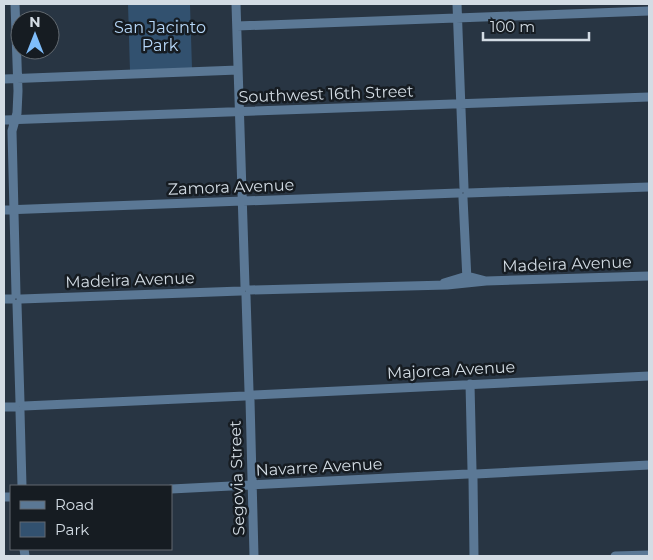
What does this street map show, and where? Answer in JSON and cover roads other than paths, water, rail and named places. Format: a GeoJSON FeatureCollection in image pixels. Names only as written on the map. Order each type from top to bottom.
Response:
{"type":"FeatureCollection","features":[{"type":"Feature","properties":{"kind":"street"},"geometry":{"type":"LineString","coordinates":[[15,4],[18,107],[12,131],[14,299],[22,485]]}},
{"type":"Feature","properties":{"kind":"street","name":"Segovia Street"},"geometry":{"type":"LineString","coordinates":[[236,4],[254,556]]}},
{"type":"Feature","properties":{"kind":"street"},"geometry":{"type":"LineString","coordinates":[[457,4],[467,279]]}},
{"type":"Feature","properties":{"kind":"street"},"geometry":{"type":"LineString","coordinates":[[237,26],[649,11]]}},
{"type":"Feature","properties":{"kind":"street"},"geometry":{"type":"LineString","coordinates":[[4,79],[238,70]]}},
{"type":"Feature","properties":{"kind":"street","name":"Southwest 16th Street"},"geometry":{"type":"LineString","coordinates":[[4,120],[649,97]]}},
{"type":"Feature","properties":{"kind":"street","name":"Zamora Avenue"},"geometry":{"type":"LineString","coordinates":[[4,210],[649,187]]}},
{"type":"Feature","properties":{"kind":"street","name":"Madeira Avenue"},"geometry":{"type":"LineString","coordinates":[[14,299],[444,283],[467,279],[486,282],[649,276]]}},
{"type":"Feature","properties":{"kind":"street","name":"Majorca Avenue"},"geometry":{"type":"LineString","coordinates":[[4,407],[649,376]]}},
{"type":"Feature","properties":{"kind":"street"},"geometry":{"type":"LineString","coordinates":[[470,384],[474,556]]}},
{"type":"Feature","properties":{"kind":"street","name":"Navarre Avenue"},"geometry":{"type":"LineString","coordinates":[[172,489],[649,465]]}},
{"type":"Feature","properties":{"kind":"street"},"geometry":{"type":"LineString","coordinates":[[615,556],[649,555]]}},
{"type":"Feature","properties":{"kind":"park label","name":"San Jacinto Park"},"geometry":{"type":"Point","coordinates":[160,36]}}]}
